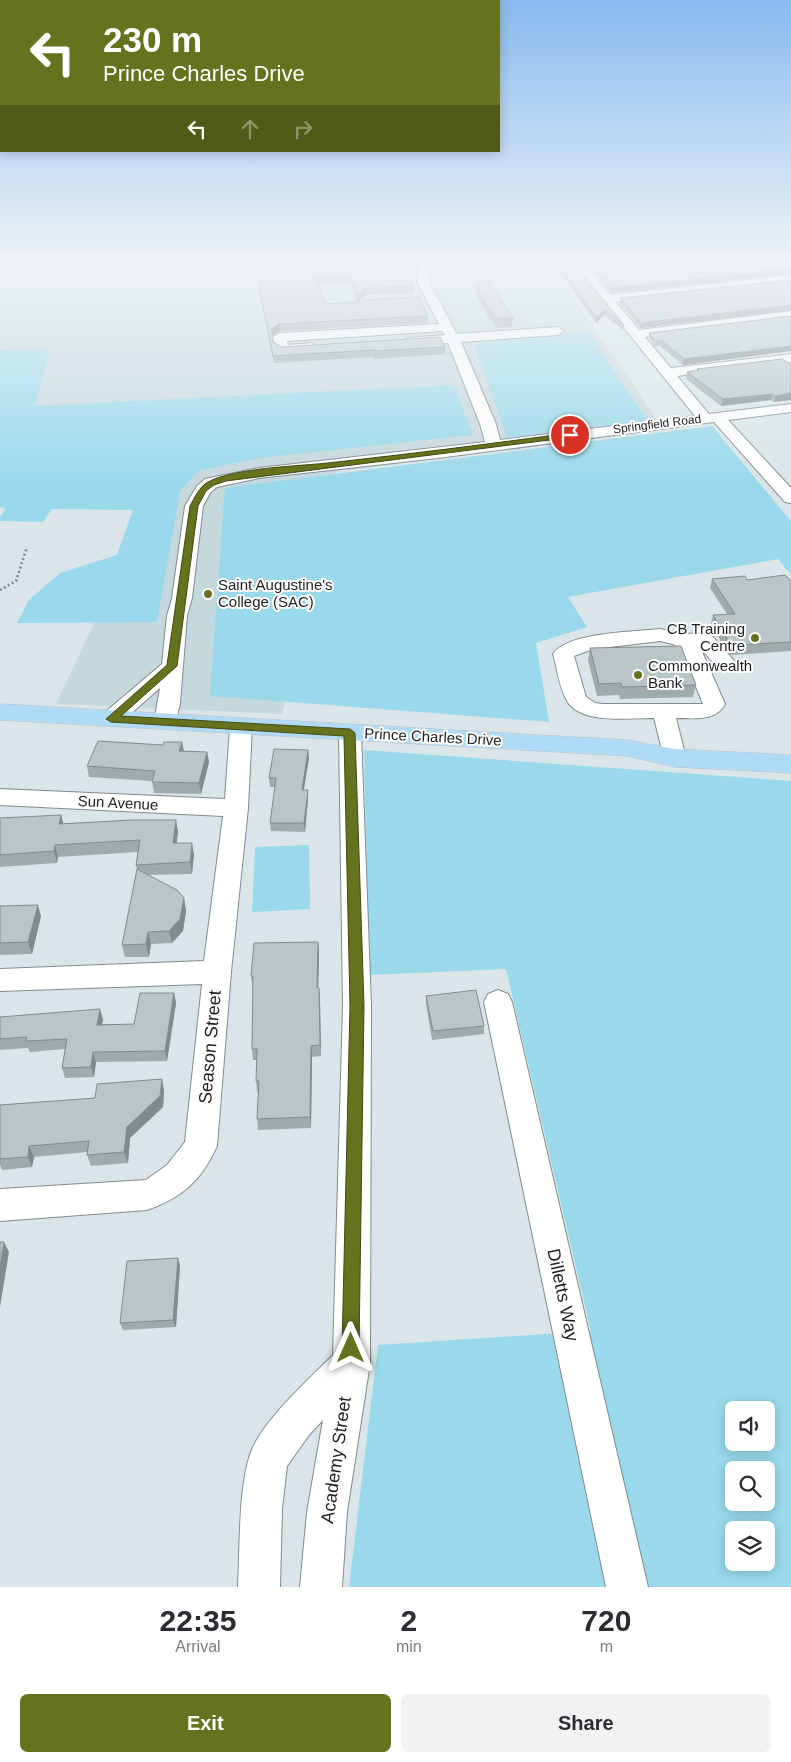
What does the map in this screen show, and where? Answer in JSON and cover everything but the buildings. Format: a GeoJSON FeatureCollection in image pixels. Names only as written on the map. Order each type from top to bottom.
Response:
{"type":"FeatureCollection","features":[{"type":"Feature","properties":{"kind":"highway","name":"Prince Charles Drive"},"geometry":{"type":"LineString","coordinates":[[0,712],[627,748],[674,749],[791,746]]}},
{"type":"Feature","properties":{"kind":"highway","name":"Prince Charles Drive"},"geometry":{"type":"LineString","coordinates":[[674,749],[791,764]]}},
{"type":"Feature","properties":{"kind":"street"},"geometry":{"type":"LineString","coordinates":[[320,336],[280,337],[282,349],[418,336]]}},
{"type":"Feature","properties":{"kind":"street"},"geometry":{"type":"LineString","coordinates":[[451,336],[488,424],[494,445]]}},
{"type":"Feature","properties":{"kind":"street"},"geometry":{"type":"LineString","coordinates":[[638,336],[667,373],[791,498]]}},
{"type":"Feature","properties":{"kind":"street"},"geometry":{"type":"LineString","coordinates":[[667,373],[791,358]]}},
{"type":"Feature","properties":{"kind":"street","name":"Springfield Road"},"geometry":{"type":"LineString","coordinates":[[165,722],[194,506],[203,490],[211,484],[224,478],[259,473],[438,453],[791,408]]}},
{"type":"Feature","properties":{"kind":"street"},"geometry":{"type":"LineString","coordinates":[[683,640],[690,647],[714,706],[706,711],[603,711],[585,708],[576,699],[563,654],[566,650],[582,645],[660,635],[683,640],[704,639],[728,664]]}},
{"type":"Feature","properties":{"kind":"street"},"geometry":{"type":"LineString","coordinates":[[663,711],[674,749]]}},
{"type":"Feature","properties":{"kind":"street","name":"Season Street"},"geometry":{"type":"LineString","coordinates":[[0,1205],[147,1195],[168,1187],[185,1170],[200,1146],[217,972],[236,808],[241,727]]}},
{"type":"Feature","properties":{"kind":"street","name":"Academy Street"},"geometry":{"type":"LineString","coordinates":[[321,1587],[327,1512],[350,1364],[357,1006],[350,733]]}},
{"type":"Feature","properties":{"kind":"street","name":"Sun Avenue"},"geometry":{"type":"LineString","coordinates":[[0,797],[236,808]]}},
{"type":"Feature","properties":{"kind":"street"},"geometry":{"type":"LineString","coordinates":[[0,980],[217,972]]}},
{"type":"Feature","properties":{"kind":"street","name":"Dilletts Way"},"geometry":{"type":"LineString","coordinates":[[498,1002],[627,1587]]}},
{"type":"Feature","properties":{"kind":"street"},"geometry":{"type":"LineString","coordinates":[[259,1587],[262,1509],[268,1459],[295,1421],[350,1364]]}},
{"type":"Feature","properties":{"kind":"lane"},"geometry":{"type":"LineString","coordinates":[[111,719],[172,666]]}},
{"type":"Feature","properties":{"kind":"path"},"geometry":{"type":"LineString","coordinates":[[0,590],[16,581],[27,547]]}},
{"type":"Feature","properties":{"kind":"shaded area","name":"Saint Augustine's College (SAC)"},"geometry":{"type":"Polygon","coordinates":[[[0,336],[600,336],[664,430],[335,472],[282,714],[56,704],[161,482],[0,429],[0,336]]]}},
{"type":"Feature","properties":{"kind":"shaded area"},"geometry":{"type":"Polygon","coordinates":[[[549,336],[591,336],[648,421],[507,438],[474,344],[549,336]]]}},
{"type":"Feature","properties":{"kind":"shaded area"},"geometry":{"type":"Polygon","coordinates":[[[50,349],[35,406],[454,385],[473,435],[259,458],[198,471],[180,491],[157,622],[17,623],[29,600],[60,573],[117,555],[133,510],[52,509],[43,522],[0,521],[0,517],[6,508],[0,507],[0,350],[50,349]]]}},
{"type":"Feature","properties":{"kind":"shaded area"},"geometry":{"type":"Polygon","coordinates":[[[712,426],[791,521],[791,575],[778,559],[568,597],[587,627],[536,643],[549,722],[210,696],[225,488],[712,426]]]}},
{"type":"Feature","properties":{"kind":"shaded area"},"geometry":{"type":"Polygon","coordinates":[[[364,750],[791,781],[791,1587],[349,1587],[378,1345],[591,1331],[506,969],[369,975],[364,750]]]}},
{"type":"Feature","properties":{"kind":"shaded area"},"geometry":{"type":"Polygon","coordinates":[[[309,845],[310,909],[252,912],[255,847],[309,845]]]}},
{"type":"Feature","properties":{"kind":"place","name":"Saint Augustine's College (SAC)"},"geometry":{"type":"Point","coordinates":[208,594]}},
{"type":"Feature","properties":{"kind":"place","name":"CB Training Centre"},"geometry":{"type":"Point","coordinates":[755,638]}},
{"type":"Feature","properties":{"kind":"place","name":"Commonwealth Bank"},"geometry":{"type":"Point","coordinates":[638,675]}},
{"type":"Feature","properties":{"kind":"route"},"geometry":{"type":"LineString","coordinates":[[351,1348],[357,1006],[350,733],[111,719],[172,666],[194,506],[203,490],[211,484],[224,478],[240,475],[438,453],[570,435]]}}]}
